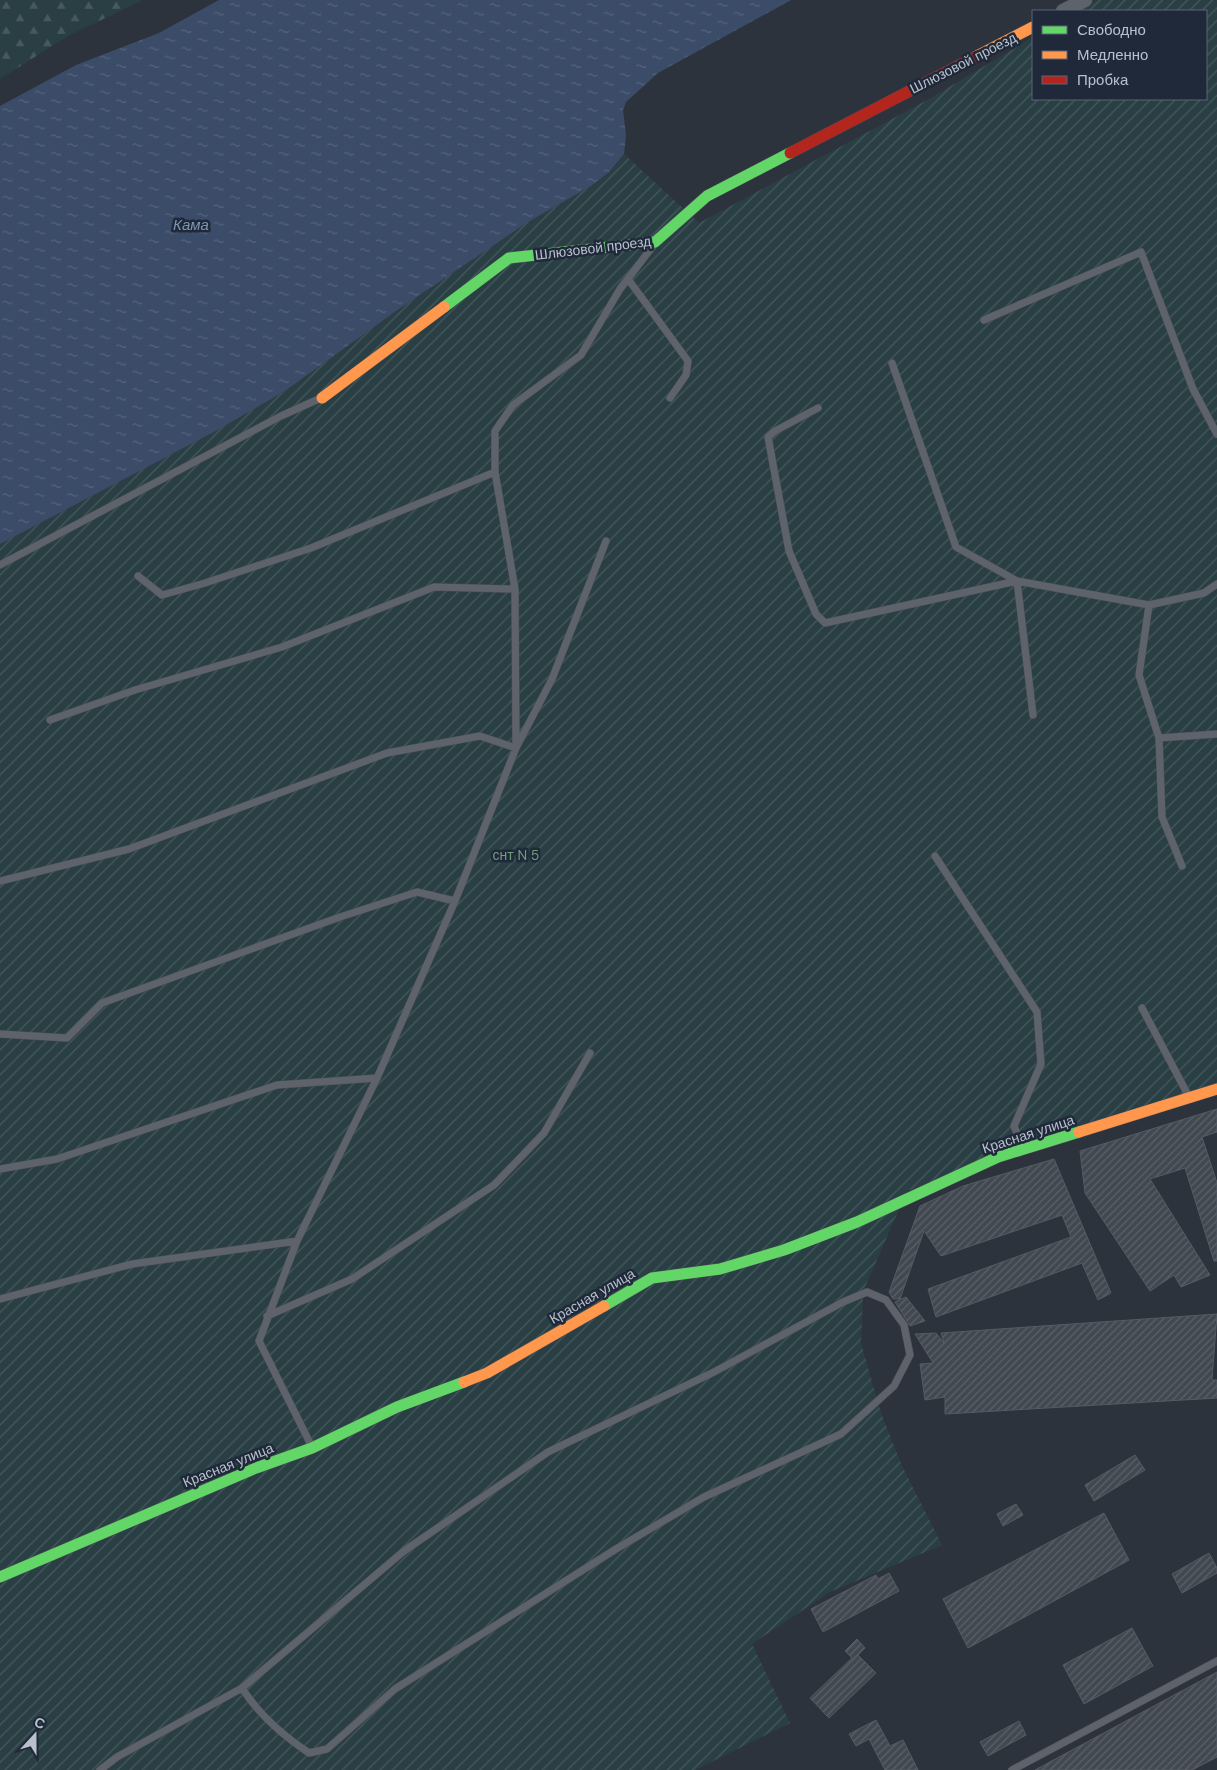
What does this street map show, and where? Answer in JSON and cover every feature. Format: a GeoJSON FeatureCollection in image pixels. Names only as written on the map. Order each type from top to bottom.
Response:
{"type":"FeatureCollection","features":[{"type":"Feature","properties":{"kind":"street"},"geometry":{"type":"LineString","coordinates":[[1065,10],[1085,0]]}},
{"type":"Feature","properties":{"kind":"street","name":"Шлюзовой проезд"},"geometry":{"type":"LineString","coordinates":[[322,398],[509,258],[655,242],[707,196],[1032,28]]}},
{"type":"Feature","properties":{"kind":"street","name":"Красная улица"},"geometry":{"type":"LineString","coordinates":[[0,1577],[256,1468],[312,1448],[397,1407],[487,1373],[652,1278],[720,1269],[784,1250],[857,1222],[998,1157],[1024,1151],[1217,1089]]}},
{"type":"Feature","properties":{"kind":"lane"},"geometry":{"type":"LineString","coordinates":[[516,748],[515,589],[495,472],[494,431],[513,405],[581,356],[628,279],[655,242]]}},
{"type":"Feature","properties":{"kind":"lane"},"geometry":{"type":"LineString","coordinates":[[984,320],[1141,252],[1193,389],[1217,434]]}},
{"type":"Feature","properties":{"kind":"lane"},"geometry":{"type":"LineString","coordinates":[[628,279],[688,361],[686,375],[670,398]]}},
{"type":"Feature","properties":{"kind":"lane"},"geometry":{"type":"LineString","coordinates":[[892,363],[956,547],[1017,581],[1149,605],[1204,593],[1217,584]]}},
{"type":"Feature","properties":{"kind":"lane"},"geometry":{"type":"LineString","coordinates":[[0,564],[272,421],[322,398]]}},
{"type":"Feature","properties":{"kind":"lane"},"geometry":{"type":"LineString","coordinates":[[818,408],[775,431],[768,437],[789,551],[816,614],[825,622],[1017,581]]}},
{"type":"Feature","properties":{"kind":"lane"},"geometry":{"type":"LineString","coordinates":[[138,576],[162,595],[205,583],[311,548],[495,472]]}},
{"type":"Feature","properties":{"kind":"lane"},"geometry":{"type":"LineString","coordinates":[[312,1448],[259,1340],[297,1241],[377,1078],[455,901],[516,748],[552,680],[606,541]]}},
{"type":"Feature","properties":{"kind":"lane"},"geometry":{"type":"LineString","coordinates":[[1017,581],[1033,715]]}},
{"type":"Feature","properties":{"kind":"lane"},"geometry":{"type":"LineString","coordinates":[[50,720],[135,690],[282,646],[434,587],[515,589]]}},
{"type":"Feature","properties":{"kind":"lane"},"geometry":{"type":"LineString","coordinates":[[1149,605],[1139,676],[1159,738],[1162,817],[1182,866]]}},
{"type":"Feature","properties":{"kind":"lane"},"geometry":{"type":"LineString","coordinates":[[1159,738],[1217,734]]}},
{"type":"Feature","properties":{"kind":"lane"},"geometry":{"type":"LineString","coordinates":[[0,880],[129,849],[387,753],[480,736],[516,748]]}},
{"type":"Feature","properties":{"kind":"lane"},"geometry":{"type":"LineString","coordinates":[[935,856],[1037,1012],[1041,1064],[1014,1126],[1024,1151]]}},
{"type":"Feature","properties":{"kind":"lane"},"geometry":{"type":"LineString","coordinates":[[0,1034],[67,1038],[102,1003],[331,920],[417,892],[455,901]]}},
{"type":"Feature","properties":{"kind":"lane"},"geometry":{"type":"LineString","coordinates":[[1142,1008],[1189,1098]]}},
{"type":"Feature","properties":{"kind":"lane"},"geometry":{"type":"LineString","coordinates":[[267,1316],[352,1278],[494,1185],[544,1133],[590,1053]]}},
{"type":"Feature","properties":{"kind":"lane"},"geometry":{"type":"LineString","coordinates":[[0,1169],[57,1159],[277,1085],[377,1078]]}},
{"type":"Feature","properties":{"kind":"lane"},"geometry":{"type":"LineString","coordinates":[[0,1300],[132,1264],[297,1241]]}},
{"type":"Feature","properties":{"kind":"lane"},"geometry":{"type":"LineString","coordinates":[[100,1770],[117,1757],[242,1688],[404,1551],[548,1452],[714,1372],[843,1302],[867,1292],[886,1300],[904,1325],[910,1355],[894,1386],[841,1434],[704,1497],[616,1549],[396,1690],[327,1749],[309,1753],[282,1735],[251,1702],[242,1688]]}},
{"type":"Feature","properties":{"kind":"lane"},"geometry":{"type":"LineString","coordinates":[[1012,1770],[1217,1661]]}},
{"type":"Feature","properties":{"kind":"green space"},"geometry":{"type":"Polygon","coordinates":[[[0,0],[143,0],[68,36],[0,79],[0,0]]]}},
{"type":"Feature","properties":{"kind":"green space","name":"снт N 5"},"geometry":{"type":"Polygon","coordinates":[[[1096,0],[1217,0],[1217,1083],[907,1191],[863,1292],[861,1343],[881,1413],[902,1466],[942,1545],[830,1592],[752,1644],[790,1723],[695,1770],[0,1770],[0,544],[214,432],[285,391],[396,311],[528,222],[591,186],[609,172],[624,154],[699,223],[929,99],[1032,38],[1032,100],[1207,100],[1207,10],[1079,10],[1096,0]]]}},
{"type":"Feature","properties":{"kind":"water","name":"Кама"},"geometry":{"type":"Polygon","coordinates":[[[219,0],[791,0],[658,73],[626,102],[623,110],[626,135],[624,154],[609,172],[591,186],[528,222],[396,311],[285,391],[214,432],[0,544],[0,106],[76,65],[159,33],[219,0]]]}},
{"type":"Feature","properties":{"kind":"building"},"geometry":{"type":"Polygon","coordinates":[[[1217,1109],[1217,1132],[1202,1137],[1217,1183],[1217,1261],[1214,1261],[1185,1168],[1150,1179],[1210,1275],[1181,1287],[1174,1275],[1150,1291],[1085,1193],[1080,1151],[1217,1109]]]}},
{"type":"Feature","properties":{"kind":"building"},"geometry":{"type":"Polygon","coordinates":[[[1054,1159],[1111,1293],[1098,1300],[1082,1263],[936,1317],[928,1289],[1071,1237],[1062,1215],[941,1256],[924,1231],[900,1299],[893,1299],[889,1292],[920,1206],[963,1186],[1054,1159]]]}},
{"type":"Feature","properties":{"kind":"building"},"geometry":{"type":"Polygon","coordinates":[[[906,1297],[925,1321],[910,1326],[895,1302],[906,1297]]]}},
{"type":"Feature","properties":{"kind":"building"},"geometry":{"type":"Polygon","coordinates":[[[1217,1314],[1212,1380],[1217,1380],[1217,1398],[945,1414],[945,1397],[925,1400],[920,1364],[933,1363],[915,1334],[936,1333],[944,1343],[941,1333],[1217,1314]]]}},
{"type":"Feature","properties":{"kind":"building"},"geometry":{"type":"Polygon","coordinates":[[[1135,1455],[1145,1470],[1094,1501],[1085,1485],[1135,1455]]]}},
{"type":"Feature","properties":{"kind":"building"},"geometry":{"type":"Polygon","coordinates":[[[1016,1504],[1023,1515],[1003,1526],[997,1514],[1016,1504]]]}},
{"type":"Feature","properties":{"kind":"building"},"geometry":{"type":"Polygon","coordinates":[[[1104,1513],[1129,1560],[968,1648],[943,1599],[1104,1513]]]}},
{"type":"Feature","properties":{"kind":"building"},"geometry":{"type":"Polygon","coordinates":[[[1209,1553],[1217,1568],[1217,1573],[1182,1593],[1172,1574],[1209,1553]]]}},
{"type":"Feature","properties":{"kind":"building"},"geometry":{"type":"Polygon","coordinates":[[[889,1573],[899,1591],[823,1632],[811,1609],[876,1575],[878,1579],[889,1573]]]}},
{"type":"Feature","properties":{"kind":"building"},"geometry":{"type":"Polygon","coordinates":[[[1132,1628],[1153,1666],[1084,1704],[1063,1665],[1132,1628]]]}},
{"type":"Feature","properties":{"kind":"building"},"geometry":{"type":"Polygon","coordinates":[[[857,1639],[865,1648],[858,1655],[876,1673],[829,1718],[810,1698],[852,1658],[845,1651],[857,1639]]]}},
{"type":"Feature","properties":{"kind":"building"},"geometry":{"type":"Polygon","coordinates":[[[1217,1672],[1217,1757],[1192,1770],[1035,1770],[1217,1672]]]}},
{"type":"Feature","properties":{"kind":"building"},"geometry":{"type":"Polygon","coordinates":[[[876,1720],[890,1746],[903,1740],[918,1770],[885,1770],[869,1739],[856,1746],[849,1734],[876,1720]]]}},
{"type":"Feature","properties":{"kind":"building"},"geometry":{"type":"Polygon","coordinates":[[[1019,1721],[1026,1735],[988,1756],[980,1742],[1019,1721]]]}},
{"type":"Feature","properties":{"kind":"traffic: fast"},"geometry":{"type":"LineString","coordinates":[[444,307],[509,258],[655,242],[707,196],[790,153]]}},
{"type":"Feature","properties":{"kind":"traffic: fast"},"geometry":{"type":"LineString","coordinates":[[604,1306],[652,1278],[720,1269],[784,1250],[857,1222],[998,1157],[1079,1132]]}},
{"type":"Feature","properties":{"kind":"traffic: fast"},"geometry":{"type":"LineString","coordinates":[[0,1577],[256,1468],[312,1448],[397,1407],[464,1382]]}},
{"type":"Feature","properties":{"kind":"traffic: slow"},"geometry":{"type":"LineString","coordinates":[[977,56],[1032,28]]}},
{"type":"Feature","properties":{"kind":"traffic: slow"},"geometry":{"type":"LineString","coordinates":[[322,398],[444,307]]}},
{"type":"Feature","properties":{"kind":"traffic: slow"},"geometry":{"type":"LineString","coordinates":[[1079,1132],[1217,1089]]}},
{"type":"Feature","properties":{"kind":"traffic: slow"},"geometry":{"type":"LineString","coordinates":[[464,1382],[487,1373],[604,1306]]}},
{"type":"Feature","properties":{"kind":"traffic: jam"},"geometry":{"type":"LineString","coordinates":[[790,153],[977,56]]}}]}
